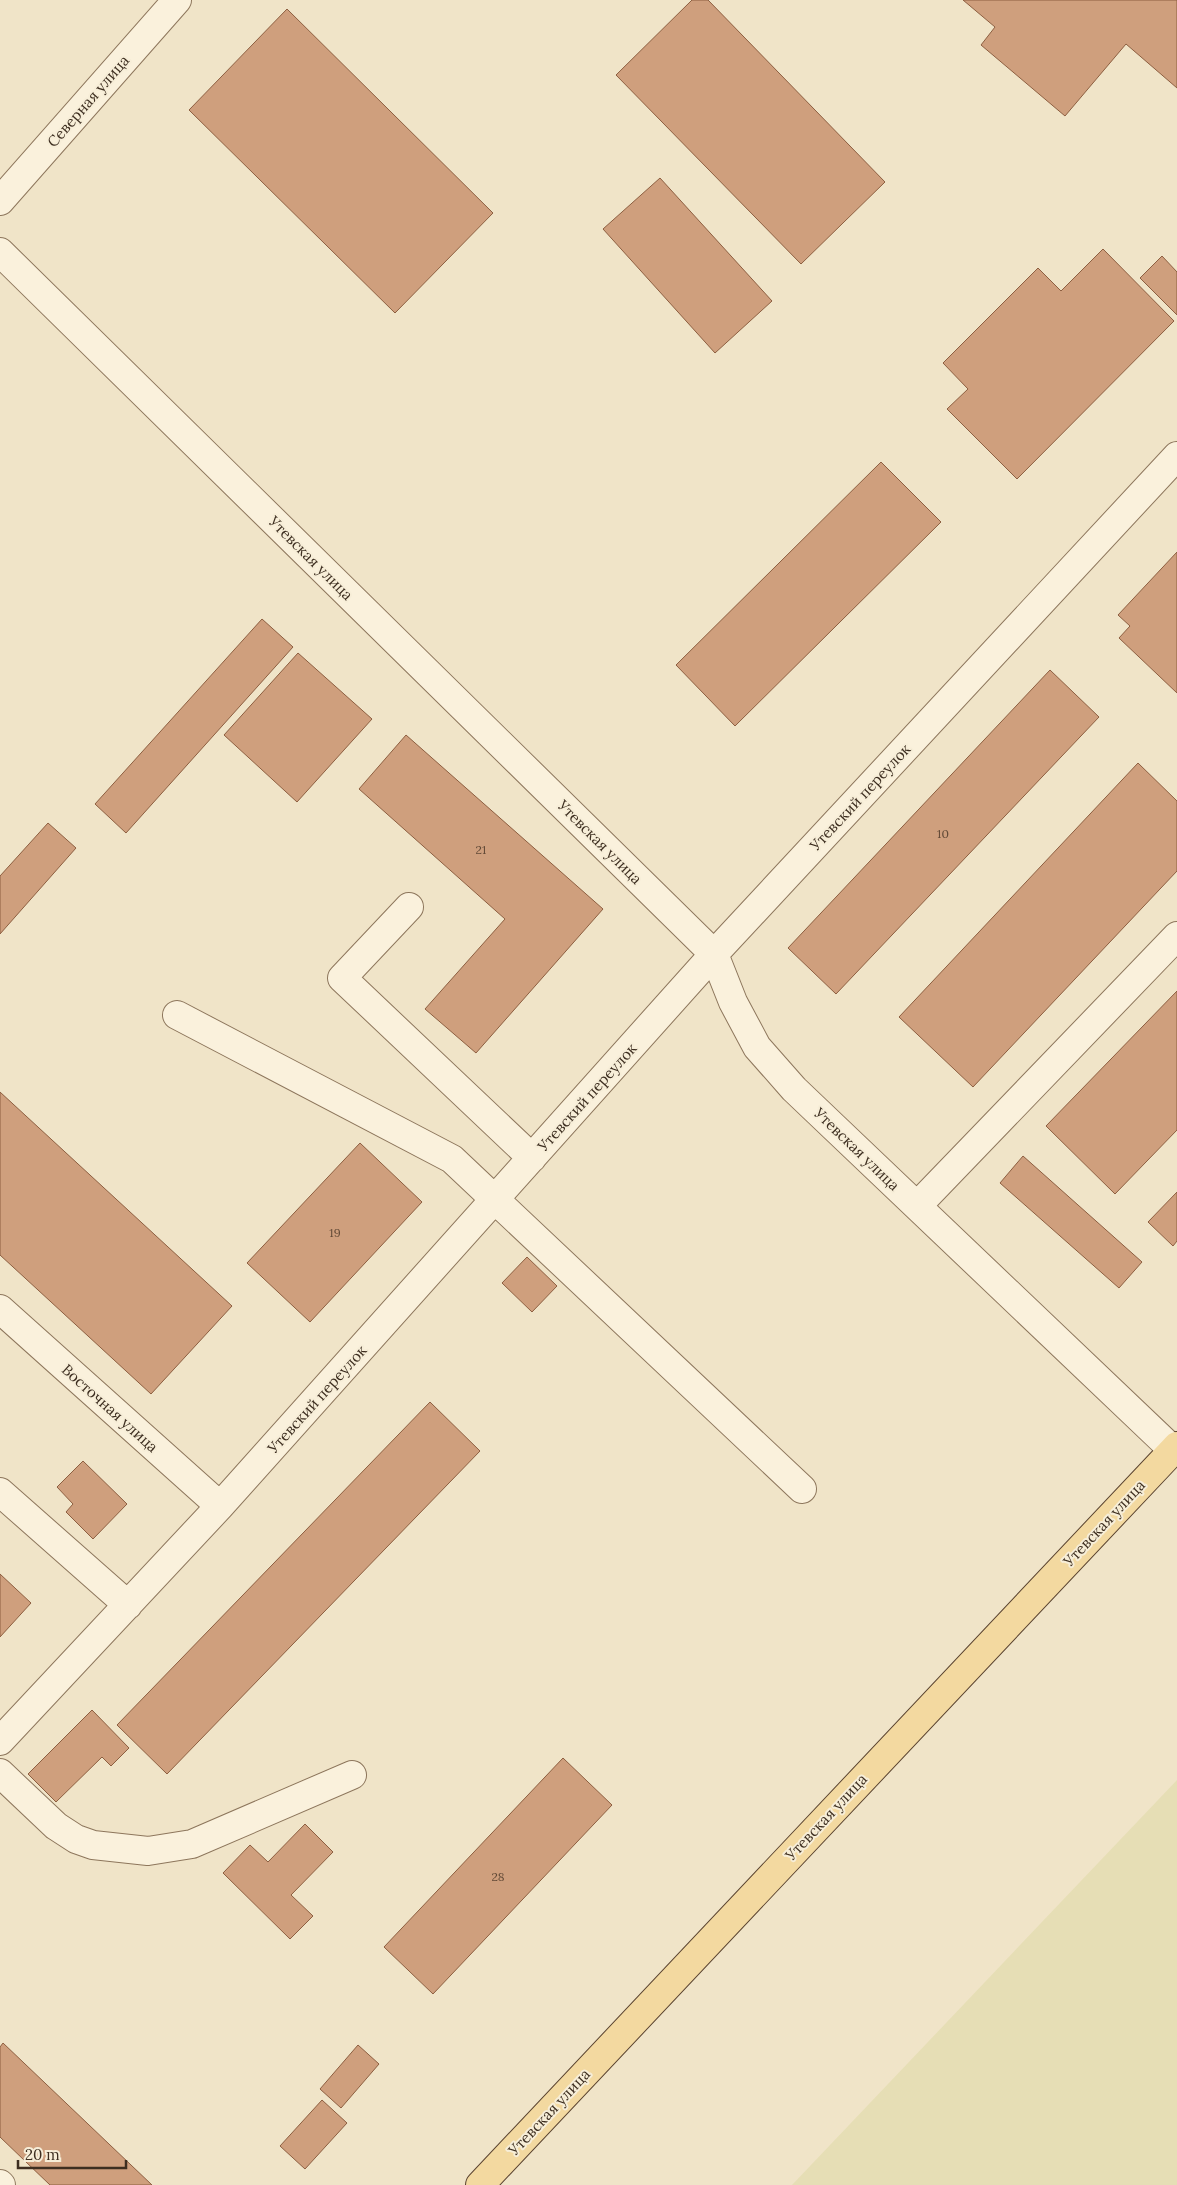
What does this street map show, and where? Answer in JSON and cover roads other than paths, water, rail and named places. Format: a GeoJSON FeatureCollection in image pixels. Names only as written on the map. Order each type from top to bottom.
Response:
{"type":"FeatureCollection","features":[{"type":"Feature","properties":{"kind":"main road","name":"Утевская улица"},"geometry":{"type":"LineString","coordinates":[[480,2185],[1175,1448]]}},
{"type":"Feature","properties":{"kind":"street","name":"Северная улица"},"geometry":{"type":"LineString","coordinates":[[0,202],[177,0]]}},
{"type":"Feature","properties":{"kind":"street","name":"Утевская улица"},"geometry":{"type":"LineString","coordinates":[[0,252],[714,954],[733,1002],[757,1047],[794,1090],[1175,1448]]}},
{"type":"Feature","properties":{"kind":"street","name":"Утевский переулок"},"geometry":{"type":"LineString","coordinates":[[0,1741],[220,1506],[714,954],[1177,456]]}},
{"type":"Feature","properties":{"kind":"street"},"geometry":{"type":"LineString","coordinates":[[409,906],[342,978],[532,1158]]}},
{"type":"Feature","properties":{"kind":"street"},"geometry":{"type":"LineString","coordinates":[[917,1206],[1177,936]]}},
{"type":"Feature","properties":{"kind":"street"},"geometry":{"type":"LineString","coordinates":[[176,1015],[452,1159],[802,1489]]}},
{"type":"Feature","properties":{"kind":"street","name":"Восточная улица"},"geometry":{"type":"LineString","coordinates":[[0,1309],[220,1506]]}},
{"type":"Feature","properties":{"kind":"street"},"geometry":{"type":"LineString","coordinates":[[0,1492],[128,1605]]}},
{"type":"Feature","properties":{"kind":"street"},"geometry":{"type":"LineString","coordinates":[[0,1773],[56,1826],[76,1839],[93,1846],[148,1851],[192,1844],[352,1775]]}}]}
